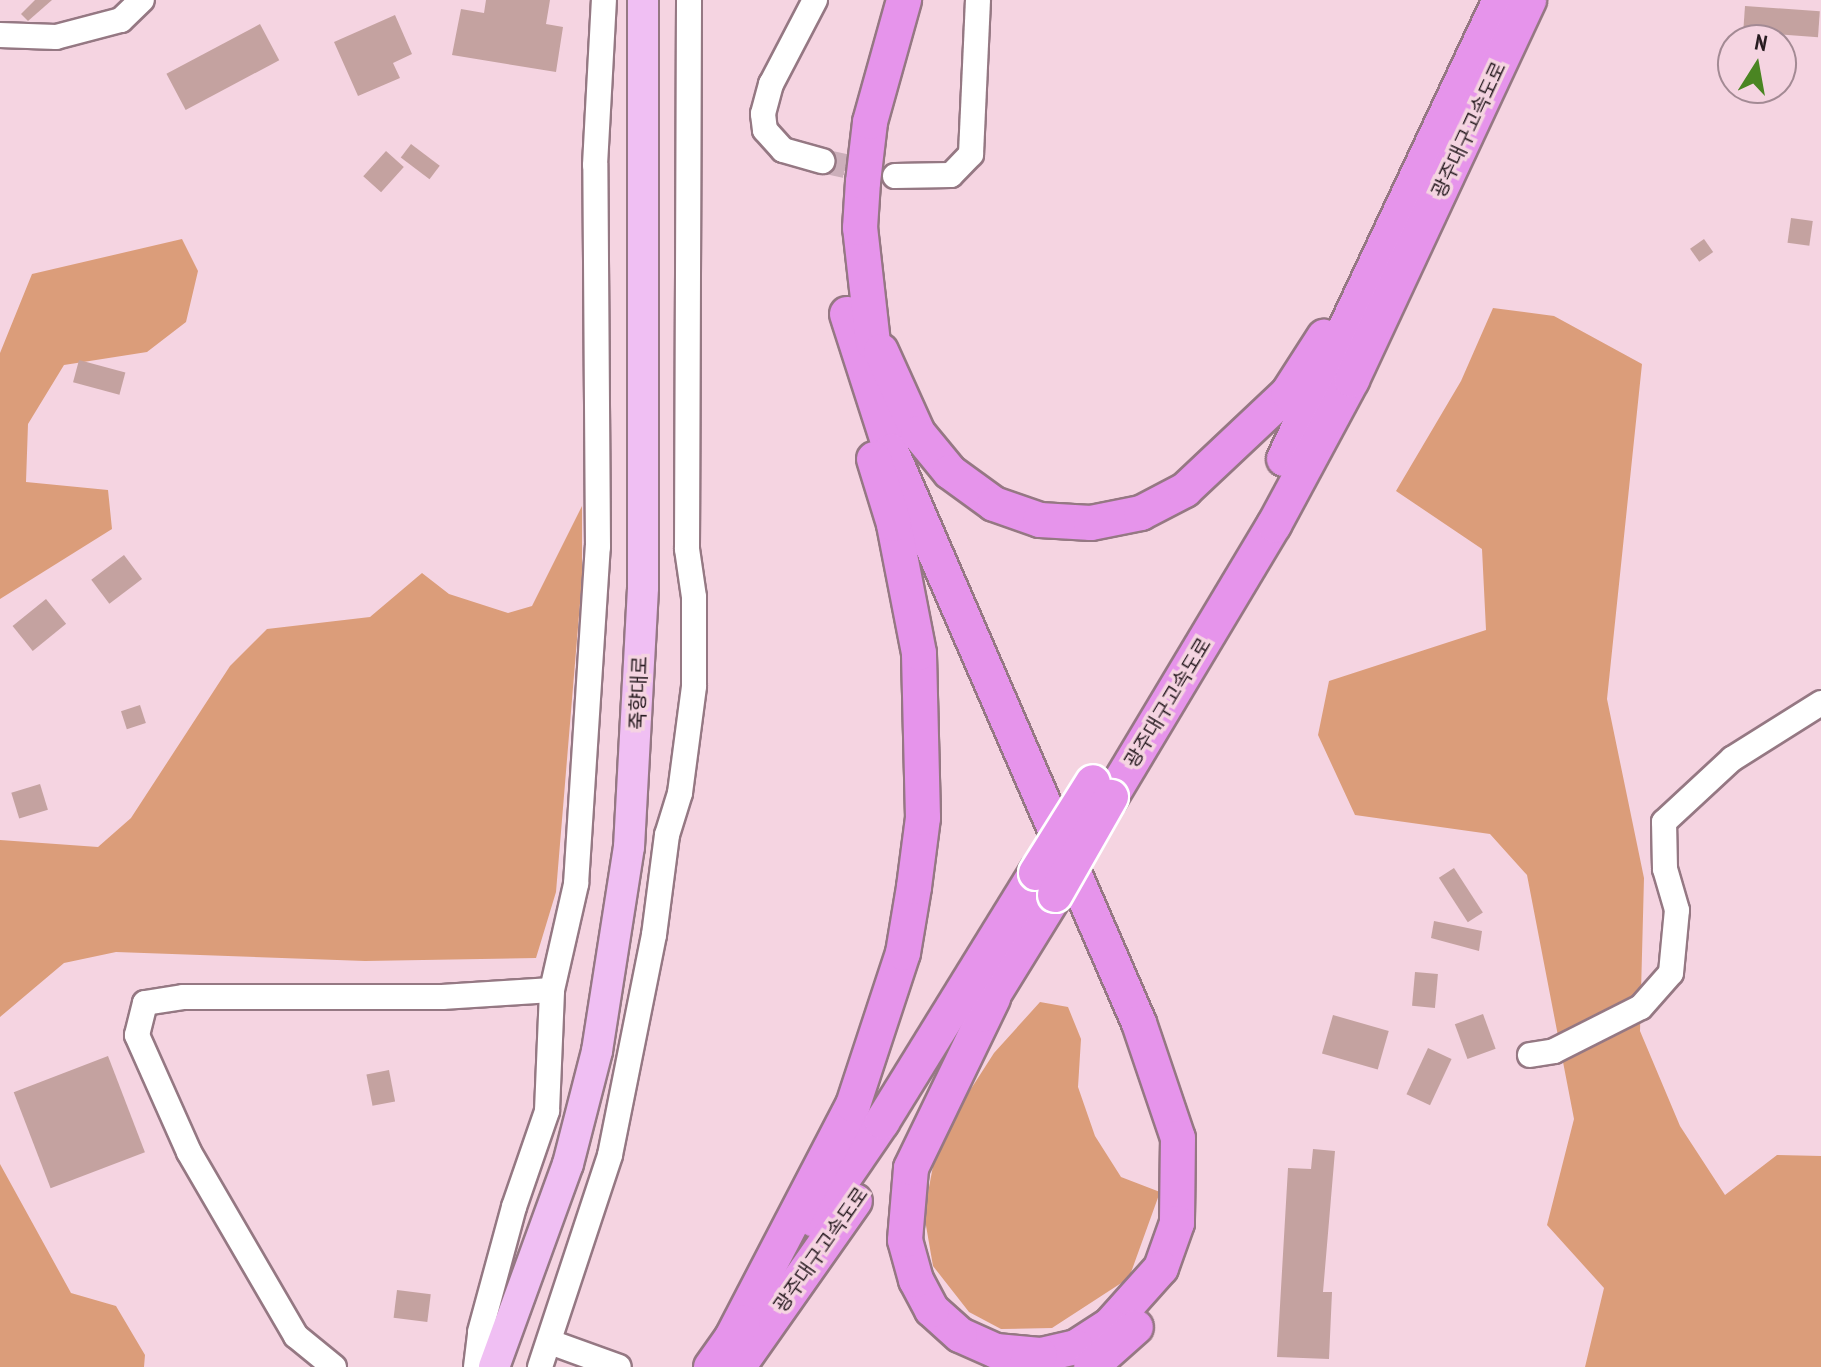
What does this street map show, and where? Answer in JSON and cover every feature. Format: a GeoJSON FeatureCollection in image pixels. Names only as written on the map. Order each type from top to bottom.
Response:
{"type":"FeatureCollection","features":[{"type":"Feature","properties":{"kind":"highway"},"geometry":{"type":"LineString","coordinates":[[880,0],[845,172],[857,312],[891,451],[1139,1023],[1178,1138],[1177,1223],[1161,1268],[1110,1325],[1076,1347],[1040,1355],[996,1351],[960,1335],[932,1310],[916,1280],[905,1240],[911,1168],[993,998]]}},
{"type":"Feature","properties":{"kind":"highway"},"geometry":{"type":"LineString","coordinates":[[726,1358],[853,1105],[903,953],[923,818],[925,738],[917,640],[894,524],[853,372],[860,228],[870,122],[904,0]]}},
{"type":"Feature","properties":{"kind":"highway","name":"광주대구고속도로"},"geometry":{"type":"LineString","coordinates":[[726,1358],[1045,884],[1102,789],[1259,508],[1439,136],[1500,0]]}},
{"type":"Feature","properties":{"kind":"highway","name":"광주대구고속도로"},"geometry":{"type":"LineString","coordinates":[[1102,789],[1274,525],[1352,380],[1529,0]]}},
{"type":"Feature","properties":{"kind":"highway"},"geometry":{"type":"LineString","coordinates":[[857,312],[918,433],[950,472],[994,504],[1040,520],[1091,523],[1141,513],[1206,472],[1288,393],[1337,316],[1390,210],[1439,136]]}},
{"type":"Feature","properties":{"kind":"highway"},"geometry":{"type":"LineString","coordinates":[[857,312],[905,446],[1153,1020],[1192,1133],[1197,1183],[1192,1232],[1181,1268],[1127,1337],[1091,1367]]}},
{"type":"Feature","properties":{"kind":"highway","name":"광주대구고속도로"},"geometry":{"type":"LineString","coordinates":[[726,1358],[993,998],[1045,884]]}},
{"type":"Feature","properties":{"kind":"main road","name":"죽향대로"},"geometry":{"type":"LineString","coordinates":[[494,1367],[568,1164],[597,1051],[629,847],[643,587],[643,0]]}},
{"type":"Feature","properties":{"kind":"street"},"geometry":{"type":"LineString","coordinates":[[0,35],[56,37],[121,20],[142,0]]}},
{"type":"Feature","properties":{"kind":"street"},"geometry":{"type":"LineString","coordinates":[[476,1367],[480,1332],[547,1111],[552,990],[576,884],[598,547],[595,165],[604,0]]}},
{"type":"Feature","properties":{"kind":"street"},"geometry":{"type":"LineString","coordinates":[[540,1367],[610,1155],[654,935],[667,835],[680,793],[694,686],[694,597],[687,549],[689,0]]}},
{"type":"Feature","properties":{"kind":"street"},"geometry":{"type":"LineString","coordinates":[[815,0],[771,84],[763,114],[765,130],[783,150],[822,161]]}},
{"type":"Feature","properties":{"kind":"street"},"geometry":{"type":"LineString","coordinates":[[895,176],[951,175],[971,154],[978,0]]}},
{"type":"Feature","properties":{"kind":"street"},"geometry":{"type":"LineString","coordinates":[[1530,1055],[1554,1051],[1641,1007],[1671,973],[1677,910],[1665,869],[1664,822],[1732,759],[1821,703]]}},
{"type":"Feature","properties":{"kind":"street"},"geometry":{"type":"LineString","coordinates":[[334,1367],[296,1336],[189,1152],[137,1035],[145,1003],[183,997],[442,997],[552,990]]}},
{"type":"Feature","properties":{"kind":"street"},"geometry":{"type":"LineString","coordinates":[[550,1342],[619,1367]]}},
{"type":"Feature","properties":{"kind":"shaded area"},"geometry":{"type":"Polygon","coordinates":[[[182,239],[198,271],[186,322],[147,352],[64,365],[28,424],[26,482],[108,490],[112,529],[0,599],[0,353],[32,274],[182,239]]]}},
{"type":"Feature","properties":{"kind":"shaded area"},"geometry":{"type":"Polygon","coordinates":[[[1493,308],[1554,316],[1642,364],[1607,699],[1644,878],[1640,1031],[1680,1126],[1725,1195],[1777,1155],[1821,1156],[1821,1367],[1585,1367],[1604,1288],[1547,1225],[1574,1119],[1527,875],[1490,834],[1355,815],[1318,735],[1329,681],[1486,630],[1482,549],[1396,491],[1461,381],[1493,308]]]}},
{"type":"Feature","properties":{"kind":"shaded area"},"geometry":{"type":"Polygon","coordinates":[[[582,506],[582,579],[556,892],[536,958],[365,961],[116,952],[64,963],[0,1017],[0,840],[98,847],[131,818],[230,666],[267,629],[370,617],[422,573],[449,594],[508,613],[532,606],[582,506]]]}},
{"type":"Feature","properties":{"kind":"shaded area"},"geometry":{"type":"Polygon","coordinates":[[[1040,1002],[1068,1007],[1081,1039],[1078,1087],[1095,1136],[1121,1177],[1160,1192],[1129,1278],[1052,1328],[1001,1329],[969,1312],[933,1266],[924,1214],[933,1166],[958,1109],[994,1053],[1040,1002]]]}},
{"type":"Feature","properties":{"kind":"shaded area"},"geometry":{"type":"Polygon","coordinates":[[[0,1164],[71,1293],[116,1306],[145,1355],[144,1367],[0,1367],[0,1164]]]}},
{"type":"Feature","properties":{"kind":"building"},"geometry":{"type":"Polygon","coordinates":[[[35,0],[52,0],[28,21],[21,14],[35,0]]]}},
{"type":"Feature","properties":{"kind":"building"},"geometry":{"type":"Polygon","coordinates":[[[486,0],[550,0],[546,24],[563,27],[556,72],[452,55],[461,9],[484,13],[486,0]]]}},
{"type":"Feature","properties":{"kind":"building"},"geometry":{"type":"Polygon","coordinates":[[[1745,6],[1820,11],[1818,37],[1797,36],[1797,24],[1744,24],[1745,6]]]}},
{"type":"Feature","properties":{"kind":"building"},"geometry":{"type":"Polygon","coordinates":[[[395,15],[412,54],[393,63],[400,78],[358,96],[334,42],[395,15]]]}},
{"type":"Feature","properties":{"kind":"building"},"geometry":{"type":"Polygon","coordinates":[[[260,24],[279,60],[186,110],[166,74],[260,24]]]}},
{"type":"Feature","properties":{"kind":"building"},"geometry":{"type":"Polygon","coordinates":[[[411,144],[440,166],[430,179],[401,158],[411,144]]]}},
{"type":"Feature","properties":{"kind":"building"},"geometry":{"type":"Polygon","coordinates":[[[386,151],[404,167],[381,192],[363,176],[386,151]]]}},
{"type":"Feature","properties":{"kind":"building"},"geometry":{"type":"Polygon","coordinates":[[[1791,218],[1813,221],[1809,246],[1788,243],[1791,218]]]}},
{"type":"Feature","properties":{"kind":"building"},"geometry":{"type":"Polygon","coordinates":[[[1704,239],[1713,252],[1699,262],[1690,249],[1704,239]]]}},
{"type":"Feature","properties":{"kind":"building"},"geometry":{"type":"Polygon","coordinates":[[[79,360],[125,372],[119,395],[73,382],[79,360]]]}},
{"type":"Feature","properties":{"kind":"building"},"geometry":{"type":"Polygon","coordinates":[[[124,555],[142,579],[109,604],[91,580],[124,555]]]}},
{"type":"Feature","properties":{"kind":"building"},"geometry":{"type":"Polygon","coordinates":[[[46,599],[66,624],[33,651],[13,626],[46,599]]]}},
{"type":"Feature","properties":{"kind":"building"},"geometry":{"type":"Polygon","coordinates":[[[140,705],[146,723],[127,729],[121,711],[140,705]]]}},
{"type":"Feature","properties":{"kind":"building"},"geometry":{"type":"Polygon","coordinates":[[[40,784],[48,810],[19,819],[11,793],[40,784]]]}},
{"type":"Feature","properties":{"kind":"building"},"geometry":{"type":"Polygon","coordinates":[[[1454,868],[1483,912],[1468,922],[1439,878],[1454,868]]]}},
{"type":"Feature","properties":{"kind":"building"},"geometry":{"type":"Polygon","coordinates":[[[1434,921],[1482,931],[1479,951],[1431,938],[1434,921]]]}},
{"type":"Feature","properties":{"kind":"building"},"geometry":{"type":"Polygon","coordinates":[[[1415,972],[1438,974],[1435,1008],[1412,1006],[1415,972]]]}},
{"type":"Feature","properties":{"kind":"building"},"geometry":{"type":"Polygon","coordinates":[[[1483,1014],[1496,1049],[1467,1059],[1455,1024],[1483,1014]]]}},
{"type":"Feature","properties":{"kind":"building"},"geometry":{"type":"Polygon","coordinates":[[[1333,1015],[1389,1031],[1378,1069],[1322,1053],[1333,1015]]]}},
{"type":"Feature","properties":{"kind":"building"},"geometry":{"type":"Polygon","coordinates":[[[1428,1048],[1452,1059],[1430,1105],[1406,1094],[1428,1048]]]}},
{"type":"Feature","properties":{"kind":"building"},"geometry":{"type":"Polygon","coordinates":[[[108,1056],[145,1152],[51,1188],[14,1092],[108,1056]]]}},
{"type":"Feature","properties":{"kind":"building"},"geometry":{"type":"Polygon","coordinates":[[[389,1070],[395,1101],[373,1106],[366,1074],[389,1070]]]}},
{"type":"Feature","properties":{"kind":"building"},"geometry":{"type":"Polygon","coordinates":[[[1313,1149],[1335,1151],[1323,1292],[1332,1292],[1329,1359],[1277,1357],[1288,1168],[1311,1169],[1313,1149]]]}},
{"type":"Feature","properties":{"kind":"building"},"geometry":{"type":"Polygon","coordinates":[[[397,1290],[431,1294],[427,1322],[394,1318],[397,1290]]]}},
{"type":"Feature","properties":{"kind":"tunnel"},"geometry":{"type":"LineString","coordinates":[[822,161],[878,173]]}}]}
